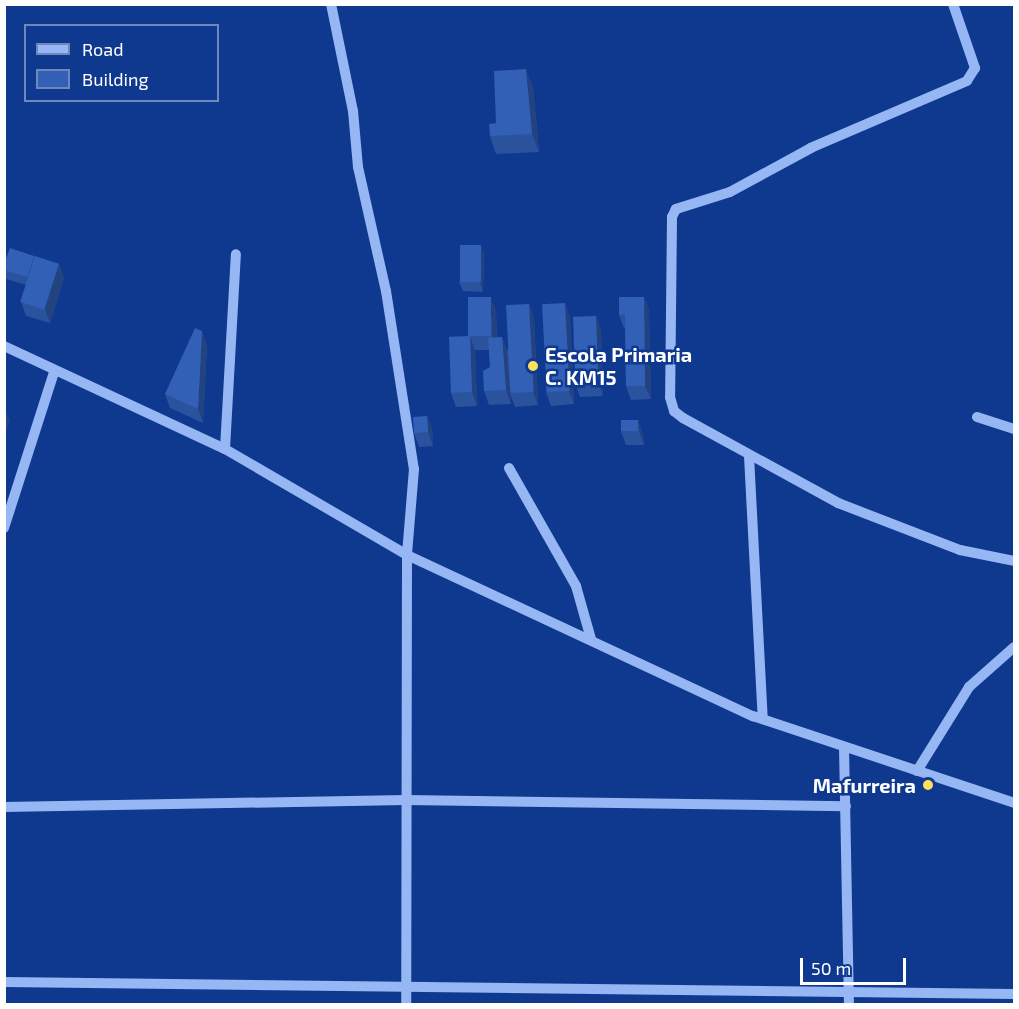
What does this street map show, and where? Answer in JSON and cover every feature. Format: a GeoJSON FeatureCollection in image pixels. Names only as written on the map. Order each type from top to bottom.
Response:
{"type":"FeatureCollection","features":[{"type":"Feature","properties":{"kind":"street"},"geometry":{"type":"LineString","coordinates":[[331,4],[353,111],[358,167],[386,291],[414,470],[408,555],[406,1005]]}},
{"type":"Feature","properties":{"kind":"street"},"geometry":{"type":"LineString","coordinates":[[953,4],[975,68],[967,81],[811,148],[730,192],[682,206],[673,213],[670,397],[674,411],[749,456],[837,503],[960,550],[1014,561]]}},
{"type":"Feature","properties":{"kind":"street"},"geometry":{"type":"LineString","coordinates":[[225,449],[236,254]]}},
{"type":"Feature","properties":{"kind":"street"},"geometry":{"type":"LineString","coordinates":[[4,346],[54,372],[225,449],[408,555],[763,719],[1014,803]]}},
{"type":"Feature","properties":{"kind":"street"},"geometry":{"type":"LineString","coordinates":[[4,528],[54,372]]}},
{"type":"Feature","properties":{"kind":"street"},"geometry":{"type":"LineString","coordinates":[[977,417],[1014,429]]}},
{"type":"Feature","properties":{"kind":"street"},"geometry":{"type":"LineString","coordinates":[[749,456],[763,719]]}},
{"type":"Feature","properties":{"kind":"street"},"geometry":{"type":"LineString","coordinates":[[509,468],[576,586],[591,639]]}},
{"type":"Feature","properties":{"kind":"street"},"geometry":{"type":"LineString","coordinates":[[917,771],[969,687],[1014,647]]}},
{"type":"Feature","properties":{"kind":"street"},"geometry":{"type":"LineString","coordinates":[[844,747],[849,1005]]}},
{"type":"Feature","properties":{"kind":"street"},"geometry":{"type":"LineString","coordinates":[[4,807],[406,800],[846,806]]}},
{"type":"Feature","properties":{"kind":"street"},"geometry":{"type":"LineString","coordinates":[[4,982],[848,989],[1014,994]]}},
{"type":"Feature","properties":{"kind":"building"},"geometry":{"type":"Polygon","coordinates":[[[526,69],[532,134],[490,136],[489,124],[496,123],[494,71],[526,69]]]}},
{"type":"Feature","properties":{"kind":"building"},"geometry":{"type":"Polygon","coordinates":[[[460,245],[481,245],[481,282],[460,282],[460,245]]]}},
{"type":"Feature","properties":{"kind":"building"},"geometry":{"type":"Polygon","coordinates":[[[10,248],[34,256],[27,277],[4,270],[10,248]]]}},
{"type":"Feature","properties":{"kind":"building"},"geometry":{"type":"Polygon","coordinates":[[[35,256],[59,264],[44,309],[20,302],[35,256]]]}},
{"type":"Feature","properties":{"kind":"building"},"geometry":{"type":"Polygon","coordinates":[[[468,297],[491,297],[491,336],[468,336],[468,297]]]}},
{"type":"Feature","properties":{"kind":"building"},"geometry":{"type":"Polygon","coordinates":[[[619,297],[644,297],[645,386],[626,386],[625,314],[619,315],[619,297]]]}},
{"type":"Feature","properties":{"kind":"building"},"geometry":{"type":"Polygon","coordinates":[[[565,303],[570,391],[547,392],[542,304],[565,303]]]}},
{"type":"Feature","properties":{"kind":"building"},"geometry":{"type":"Polygon","coordinates":[[[529,304],[534,392],[511,393],[506,305],[529,304]]]}},
{"type":"Feature","properties":{"kind":"building"},"geometry":{"type":"Polygon","coordinates":[[[596,316],[598,382],[575,383],[573,317],[596,316]]]}},
{"type":"Feature","properties":{"kind":"building"},"geometry":{"type":"Polygon","coordinates":[[[195,328],[202,331],[198,409],[165,394],[195,328]]]}},
{"type":"Feature","properties":{"kind":"building"},"geometry":{"type":"Polygon","coordinates":[[[470,336],[472,392],[451,393],[449,337],[470,336]]]}},
{"type":"Feature","properties":{"kind":"building"},"geometry":{"type":"Polygon","coordinates":[[[502,337],[506,390],[484,391],[483,371],[490,367],[488,338],[502,337]]]}},
{"type":"Feature","properties":{"kind":"building"},"geometry":{"type":"Polygon","coordinates":[[[427,416],[428,432],[414,433],[413,417],[427,416]]]}},
{"type":"Feature","properties":{"kind":"building"},"geometry":{"type":"Polygon","coordinates":[[[621,420],[638,420],[638,431],[621,431],[621,420]]]}},
{"type":"Feature","properties":{"kind":"place","name":"Escola Primaria C. KM15"},"geometry":{"type":"Point","coordinates":[533,366]}},
{"type":"Feature","properties":{"kind":"place","name":"Mafurreira"},"geometry":{"type":"Point","coordinates":[928,785]}}]}
